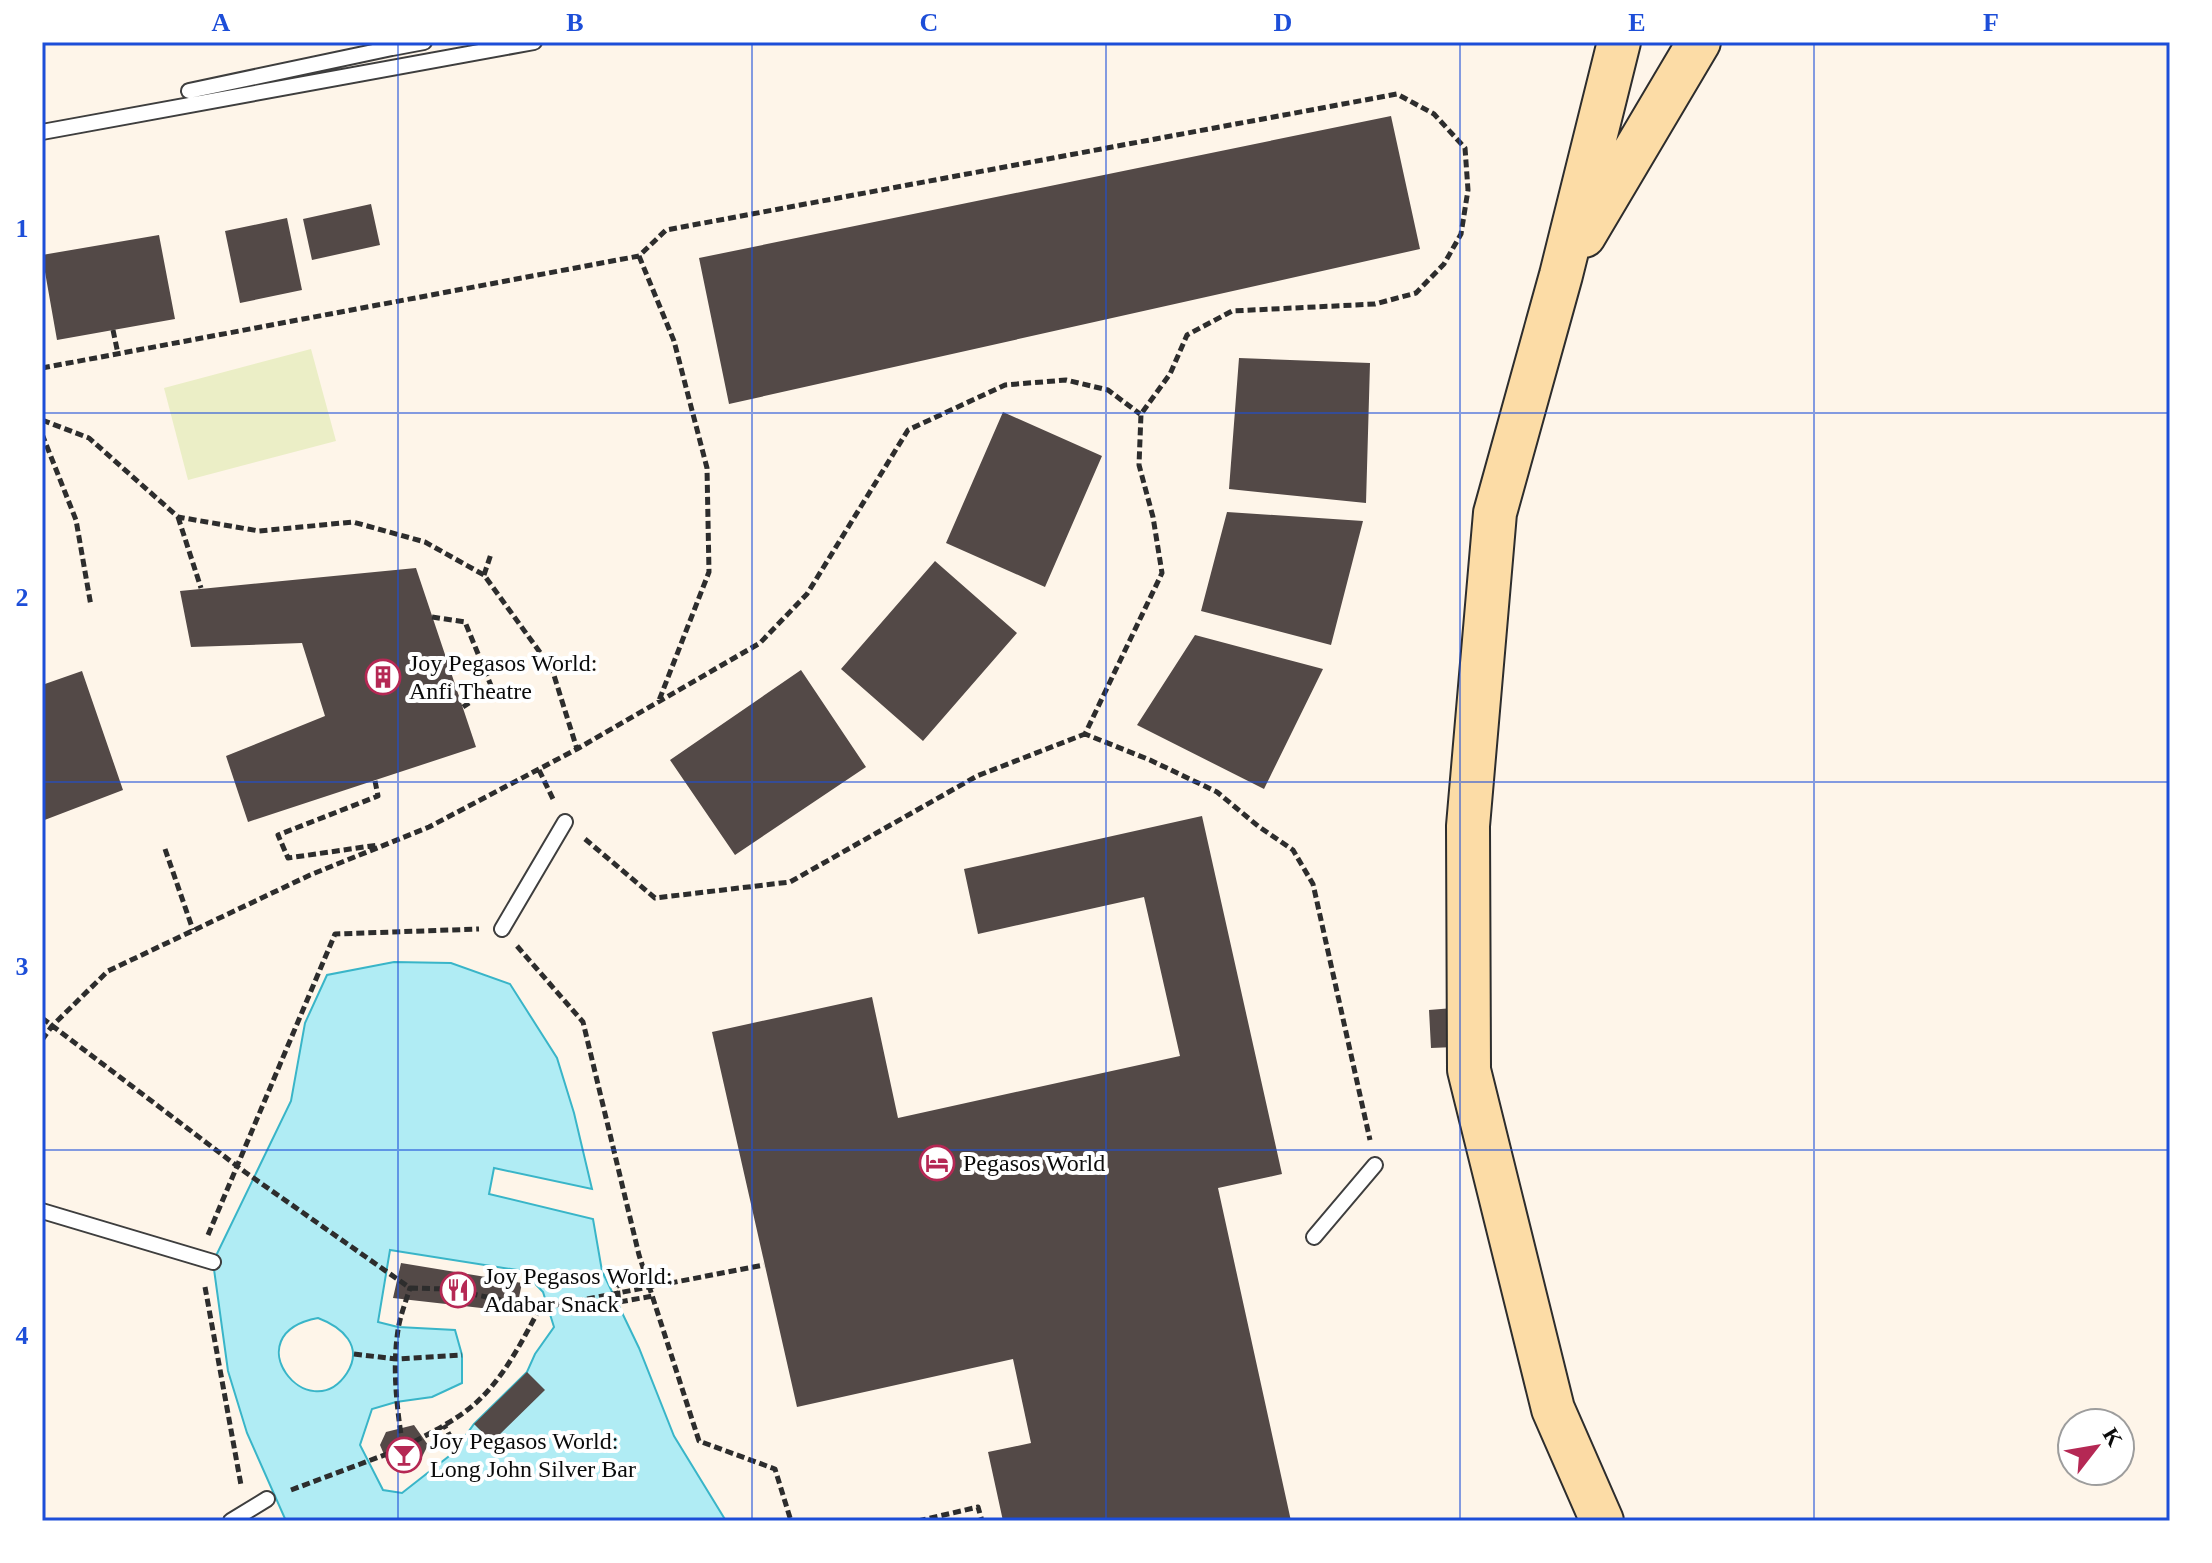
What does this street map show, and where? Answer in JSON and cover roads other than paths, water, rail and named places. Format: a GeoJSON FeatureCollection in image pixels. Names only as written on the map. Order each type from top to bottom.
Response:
{"type":"FeatureCollection","features":[{"type":"Feature","properties":{"kind":"street"},"geometry":{"type":"LineString","coordinates":[[1602,1521],[1553,1409],[1469,1070],[1468,826],[1495,513],[1561,275],[1619,42]]}},
{"type":"Feature","properties":{"kind":"street"},"geometry":{"type":"LineString","coordinates":[[1561,275],[1699,42]]}},
{"type":"Feature","properties":{"kind":"lane"},"geometry":{"type":"LineString","coordinates":[[189,91],[392,45],[424,42]]}},
{"type":"Feature","properties":{"kind":"lane"},"geometry":{"type":"LineString","coordinates":[[42,132],[534,42]]}},
{"type":"Feature","properties":{"kind":"lane"},"geometry":{"type":"LineString","coordinates":[[502,929],[565,822]]}},
{"type":"Feature","properties":{"kind":"lane"},"geometry":{"type":"LineString","coordinates":[[1314,1237],[1375,1165]]}},
{"type":"Feature","properties":{"kind":"lane"},"geometry":{"type":"LineString","coordinates":[[42,1211],[206,1259]]}},
{"type":"Feature","properties":{"kind":"lane"},"geometry":{"type":"LineString","coordinates":[[231,1521],[267,1499]]}},
{"type":"Feature","properties":{"kind":"water"},"geometry":{"type":"Polygon","coordinates":[[[394,962],[451,963],[510,984],[557,1058],[592,1189],[494,1168],[489,1194],[593,1219],[602,1271],[639,1348],[674,1436],[726,1521],[286,1521],[247,1433],[228,1371],[213,1262],[291,1101],[305,1023],[327,975],[394,962]],[[390,1250],[378,1322],[398,1327],[455,1330],[462,1355],[462,1383],[432,1397],[372,1409],[360,1445],[383,1490],[402,1493],[453,1453],[474,1424],[527,1372],[535,1354],[554,1327],[543,1292],[523,1271],[390,1250]],[[318,1318],[293,1327],[281,1342],[279,1358],[286,1373],[298,1385],[314,1391],[331,1388],[347,1373],[353,1354],[352,1346],[342,1332],[318,1318]]]}},
{"type":"Feature","properties":{"kind":"place","name":"Joy Pegasos World: Anfi Theatre"},"geometry":{"type":"Point","coordinates":[383,677]}},
{"type":"Feature","properties":{"kind":"place","name":"Pegasos World"},"geometry":{"type":"Point","coordinates":[937,1163]}},
{"type":"Feature","properties":{"kind":"place","name":"Joy Pegasos World: Adabar Snack"},"geometry":{"type":"Point","coordinates":[458,1290]}},
{"type":"Feature","properties":{"kind":"place","name":"Joy Pegasos World: Long John Silver Bar"},"geometry":{"type":"Point","coordinates":[404,1455]}}]}
